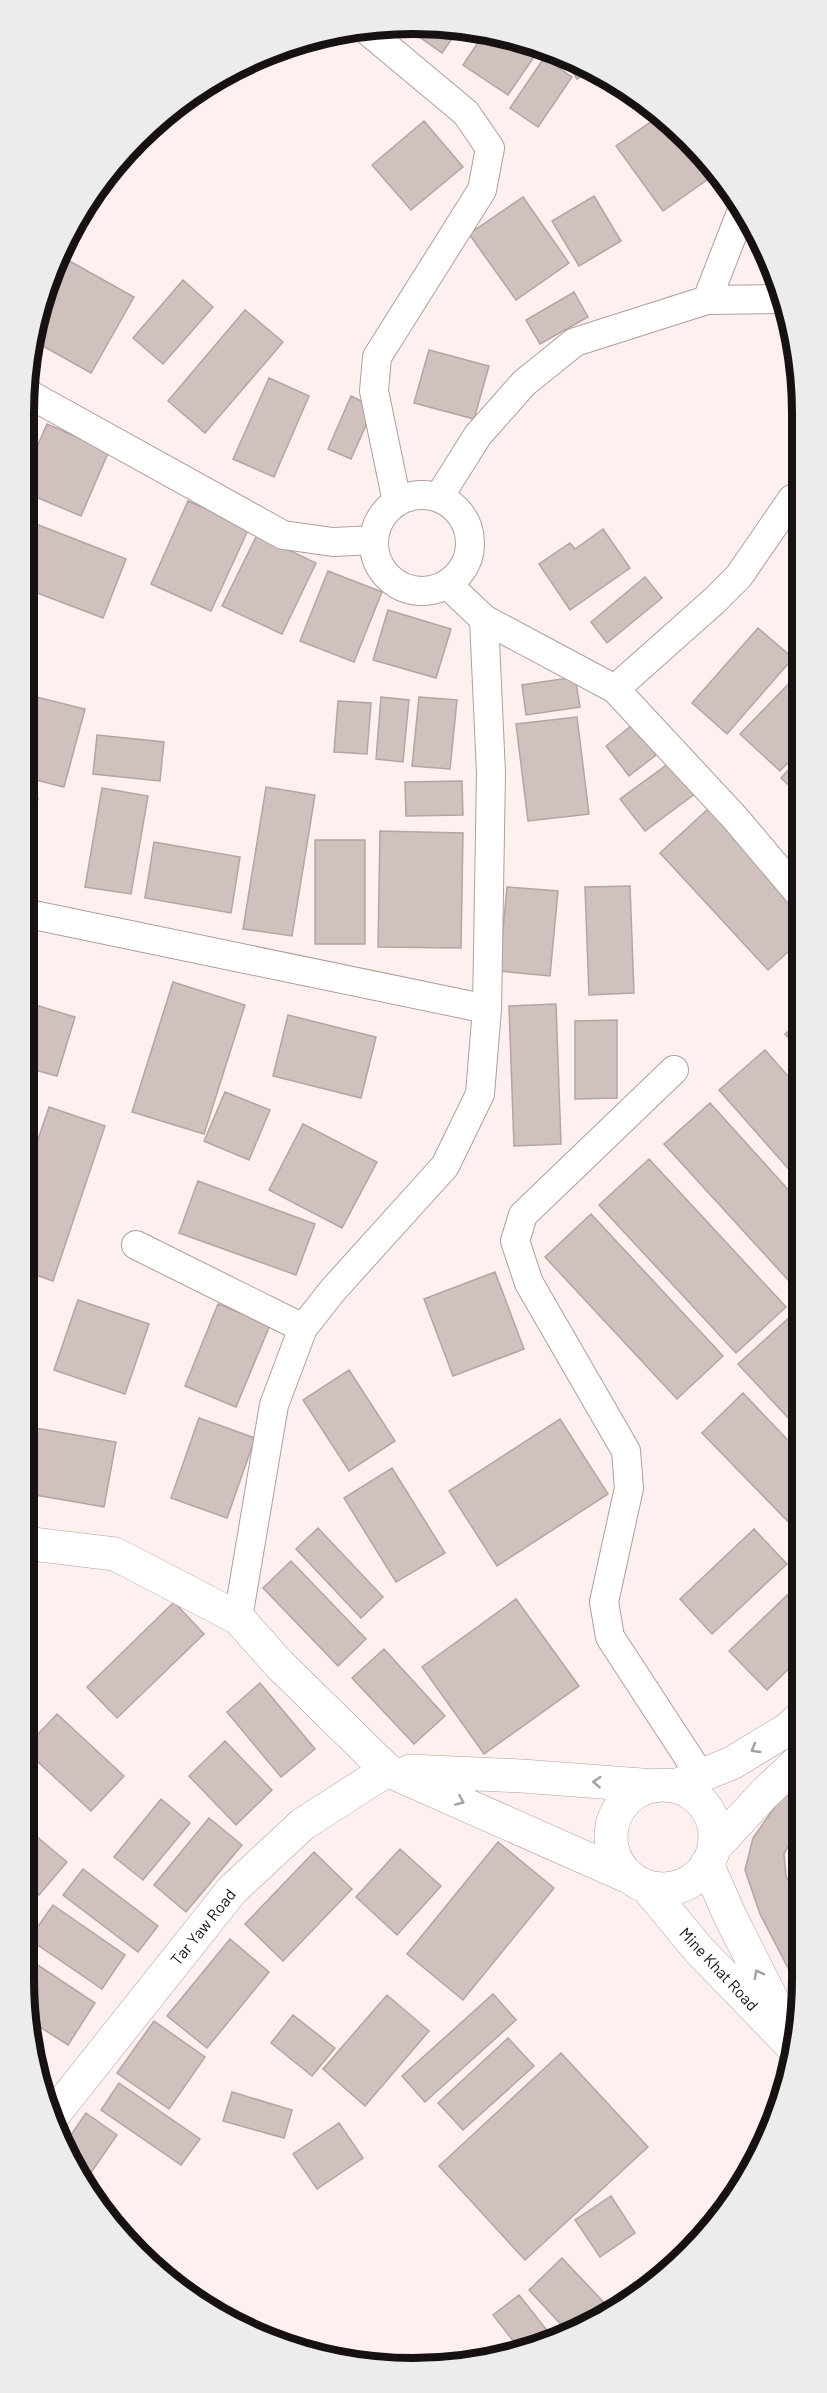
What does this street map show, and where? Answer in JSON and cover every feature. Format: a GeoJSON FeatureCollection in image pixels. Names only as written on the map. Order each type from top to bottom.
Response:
{"type":"FeatureCollection","features":[{"type":"Feature","properties":{"kind":"main road"},"geometry":{"type":"LineString","coordinates":[[35,1544],[115,1554],[238,1618],[279,1664],[387,1770],[639,1882],[660,1889],[687,1883],[699,1875],[711,1856],[764,1794],[792,1767]]}},
{"type":"Feature","properties":{"kind":"main road"},"geometry":{"type":"LineString","coordinates":[[639,1882],[621,1868],[614,1854],[612,1839],[613,1824],[619,1810],[628,1799],[640,1791],[677,1782],[732,1763],[792,1725]]}},
{"type":"Feature","properties":{"kind":"main road"},"geometry":{"type":"LineString","coordinates":[[387,1770],[677,1782],[708,1809],[713,1821],[711,1856]]}},
{"type":"Feature","properties":{"kind":"main road","name":"Tar Yaw Road"},"geometry":{"type":"LineString","coordinates":[[58,2109],[232,1890],[303,1824],[387,1770]]}},
{"type":"Feature","properties":{"kind":"main road","name":"Mine Khat Road"},"geometry":{"type":"LineString","coordinates":[[711,1856],[753,1965],[788,2034]]}},
{"type":"Feature","properties":{"kind":"main road","name":"Mine Khat Road"},"geometry":{"type":"LineString","coordinates":[[639,1882],[699,1950],[787,2039]]}},
{"type":"Feature","properties":{"kind":"street"},"geometry":{"type":"LineString","coordinates":[[375,37],[466,113],[490,148],[482,190],[377,357],[374,391],[397,502]]}},
{"type":"Feature","properties":{"kind":"street"},"geometry":{"type":"LineString","coordinates":[[707,300],[739,219]]}},
{"type":"Feature","properties":{"kind":"street"},"geometry":{"type":"LineString","coordinates":[[439,497],[478,435],[524,383],[575,342],[707,300],[774,299]]}},
{"type":"Feature","properties":{"kind":"street"},"geometry":{"type":"LineString","coordinates":[[35,397],[283,535],[333,542],[374,540]]}},
{"type":"Feature","properties":{"kind":"street"},"geometry":{"type":"LineString","coordinates":[[409,496],[439,497],[463,516],[470,532],[468,560],[460,573],[448,585],[430,592],[413,591],[397,586],[378,566],[373,549],[378,523],[384,513],[397,502],[409,496]]}},
{"type":"Feature","properties":{"kind":"street"},"geometry":{"type":"LineString","coordinates":[[615,689],[714,602],[739,576],[792,499]]}},
{"type":"Feature","properties":{"kind":"street"},"geometry":{"type":"LineString","coordinates":[[448,585],[484,619],[615,689],[735,818],[792,885]]}},
{"type":"Feature","properties":{"kind":"street"},"geometry":{"type":"LineString","coordinates":[[238,1618],[274,1405],[303,1328],[333,1290],[445,1166],[480,1094],[487,1009],[491,773],[484,619]]}},
{"type":"Feature","properties":{"kind":"street"},"geometry":{"type":"LineString","coordinates":[[35,915],[487,1009]]}},
{"type":"Feature","properties":{"kind":"street"},"geometry":{"type":"LineString","coordinates":[[674,1070],[523,1215],[515,1240],[529,1283],[626,1451],[629,1488],[604,1602],[610,1637],[677,1782]]}},
{"type":"Feature","properties":{"kind":"street"},"geometry":{"type":"LineString","coordinates":[[136,1245],[303,1328]]}},
{"type":"Feature","properties":{"kind":"building"},"geometry":{"type":"Polygon","coordinates":[[[415,34],[453,37],[442,53],[415,34]]]}},
{"type":"Feature","properties":{"kind":"building"},"geometry":{"type":"Polygon","coordinates":[[[479,41],[512,47],[535,55],[508,95],[463,65],[479,41]]]}},
{"type":"Feature","properties":{"kind":"building"},"geometry":{"type":"Polygon","coordinates":[[[544,58],[572,77],[538,127],[510,108],[544,58]]]}},
{"type":"Feature","properties":{"kind":"building"},"geometry":{"type":"Polygon","coordinates":[[[571,69],[583,75],[577,79],[571,69]]]}},
{"type":"Feature","properties":{"kind":"building"},"geometry":{"type":"Polygon","coordinates":[[[424,121],[463,167],[411,210],[372,165],[424,121]]]}},
{"type":"Feature","properties":{"kind":"building"},"geometry":{"type":"Polygon","coordinates":[[[653,121],[681,146],[710,178],[663,211],[616,146],[653,121]]]}},
{"type":"Feature","properties":{"kind":"building"},"geometry":{"type":"Polygon","coordinates":[[[594,196],[621,241],[579,266],[552,221],[594,196]]]}},
{"type":"Feature","properties":{"kind":"building"},"geometry":{"type":"Polygon","coordinates":[[[523,197],[569,263],[516,300],[469,234],[523,197]]]}},
{"type":"Feature","properties":{"kind":"building"},"geometry":{"type":"Polygon","coordinates":[[[67,260],[134,297],[91,373],[41,345],[47,315],[67,260]]]}},
{"type":"Feature","properties":{"kind":"building"},"geometry":{"type":"Polygon","coordinates":[[[183,280],[213,307],[163,364],[133,338],[183,280]]]}},
{"type":"Feature","properties":{"kind":"building"},"geometry":{"type":"Polygon","coordinates":[[[574,292],[588,317],[540,344],[526,320],[574,292]]]}},
{"type":"Feature","properties":{"kind":"building"},"geometry":{"type":"Polygon","coordinates":[[[245,310],[283,342],[205,433],[168,401],[245,310]]]}},
{"type":"Feature","properties":{"kind":"building"},"geometry":{"type":"Polygon","coordinates":[[[429,350],[489,366],[474,419],[414,403],[429,350]]]}},
{"type":"Feature","properties":{"kind":"building"},"geometry":{"type":"Polygon","coordinates":[[[269,378],[309,396],[274,477],[233,459],[269,378]]]}},
{"type":"Feature","properties":{"kind":"building"},"geometry":{"type":"Polygon","coordinates":[[[351,396],[374,407],[351,459],[328,449],[351,396]]]}},
{"type":"Feature","properties":{"kind":"building"},"geometry":{"type":"Polygon","coordinates":[[[47,424],[109,451],[81,516],[35,497],[35,452],[47,424]]]}},
{"type":"Feature","properties":{"kind":"building"},"geometry":{"type":"Polygon","coordinates":[[[188,501],[249,528],[211,611],[151,584],[188,501]]]}},
{"type":"Feature","properties":{"kind":"building"},"geometry":{"type":"Polygon","coordinates":[[[36,524],[126,559],[103,618],[35,592],[36,524]]]}},
{"type":"Feature","properties":{"kind":"building"},"geometry":{"type":"Polygon","coordinates":[[[603,529],[630,568],[570,610],[539,564],[570,543],[575,549],[603,529]]]}},
{"type":"Feature","properties":{"kind":"building"},"geometry":{"type":"Polygon","coordinates":[[[257,535],[316,563],[282,634],[222,606],[257,535]]]}},
{"type":"Feature","properties":{"kind":"building"},"geometry":{"type":"Polygon","coordinates":[[[328,571],[382,592],[354,662],[300,641],[328,571]]]}},
{"type":"Feature","properties":{"kind":"building"},"geometry":{"type":"Polygon","coordinates":[[[645,577],[662,598],[607,643],[591,622],[645,577]]]}},
{"type":"Feature","properties":{"kind":"building"},"geometry":{"type":"Polygon","coordinates":[[[388,610],[451,629],[436,678],[373,660],[388,610]]]}},
{"type":"Feature","properties":{"kind":"building"},"geometry":{"type":"Polygon","coordinates":[[[758,628],[792,657],[727,734],[692,703],[758,628]]]}},
{"type":"Feature","properties":{"kind":"building"},"geometry":{"type":"Polygon","coordinates":[[[575,677],[580,707],[526,715],[522,685],[575,677]]]}},
{"type":"Feature","properties":{"kind":"building"},"geometry":{"type":"Polygon","coordinates":[[[792,680],[792,758],[780,771],[740,734],[792,680]]]}},
{"type":"Feature","properties":{"kind":"building"},"geometry":{"type":"Polygon","coordinates":[[[35,697],[85,709],[64,787],[35,780],[35,697]]]}},
{"type":"Feature","properties":{"kind":"building"},"geometry":{"type":"Polygon","coordinates":[[[381,697],[409,700],[403,762],[376,759],[381,697]]]}},
{"type":"Feature","properties":{"kind":"building"},"geometry":{"type":"Polygon","coordinates":[[[419,697],[457,700],[450,769],[412,766],[419,697]]]}},
{"type":"Feature","properties":{"kind":"building"},"geometry":{"type":"Polygon","coordinates":[[[338,701],[371,703],[367,754],[334,752],[338,701]]]}},
{"type":"Feature","properties":{"kind":"building"},"geometry":{"type":"Polygon","coordinates":[[[577,717],[589,814],[528,821],[516,724],[577,717]]]}},
{"type":"Feature","properties":{"kind":"building"},"geometry":{"type":"Polygon","coordinates":[[[632,725],[656,755],[629,776],[606,746],[632,725]]]}},
{"type":"Feature","properties":{"kind":"building"},"geometry":{"type":"Polygon","coordinates":[[[97,735],[164,742],[160,781],[93,774],[97,735]]]}},
{"type":"Feature","properties":{"kind":"building"},"geometry":{"type":"Polygon","coordinates":[[[672,761],[696,793],[645,831],[620,799],[672,761]]]}},
{"type":"Feature","properties":{"kind":"building"},"geometry":{"type":"Polygon","coordinates":[[[792,766],[792,788],[781,778],[792,766]]]}},
{"type":"Feature","properties":{"kind":"building"},"geometry":{"type":"Polygon","coordinates":[[[462,781],[463,815],[406,816],[405,782],[462,781]]]}},
{"type":"Feature","properties":{"kind":"building"},"geometry":{"type":"Polygon","coordinates":[[[266,787],[315,795],[292,936],[243,929],[266,787]]]}},
{"type":"Feature","properties":{"kind":"building"},"geometry":{"type":"Polygon","coordinates":[[[102,788],[148,796],[131,894],[85,887],[102,788]]]}},
{"type":"Feature","properties":{"kind":"building"},"geometry":{"type":"Polygon","coordinates":[[[708,809],[792,901],[792,948],[768,970],[660,853],[708,809]]]}},
{"type":"Feature","properties":{"kind":"building"},"geometry":{"type":"Polygon","coordinates":[[[380,831],[463,833],[461,948],[378,947],[380,831]]]}},
{"type":"Feature","properties":{"kind":"building"},"geometry":{"type":"Polygon","coordinates":[[[315,840],[365,840],[365,944],[315,944],[315,840]]]}},
{"type":"Feature","properties":{"kind":"building"},"geometry":{"type":"Polygon","coordinates":[[[154,842],[240,857],[231,913],[145,898],[154,842]]]}},
{"type":"Feature","properties":{"kind":"building"},"geometry":{"type":"Polygon","coordinates":[[[630,886],[634,993],[589,995],[585,887],[630,886]]]}},
{"type":"Feature","properties":{"kind":"building"},"geometry":{"type":"Polygon","coordinates":[[[507,887],[558,891],[550,976],[499,971],[507,887]]]}},
{"type":"Feature","properties":{"kind":"building"},"geometry":{"type":"Polygon","coordinates":[[[173,982],[245,1005],[204,1134],[132,1112],[173,982]]]}},
{"type":"Feature","properties":{"kind":"building"},"geometry":{"type":"Polygon","coordinates":[[[556,1004],[561,1144],[514,1146],[509,1006],[556,1004]]]}},
{"type":"Feature","properties":{"kind":"building"},"geometry":{"type":"Polygon","coordinates":[[[35,1005],[75,1017],[57,1076],[35,1070],[35,1005]]]}},
{"type":"Feature","properties":{"kind":"building"},"geometry":{"type":"Polygon","coordinates":[[[288,1015],[376,1037],[361,1098],[273,1076],[288,1015]]]}},
{"type":"Feature","properties":{"kind":"building"},"geometry":{"type":"Polygon","coordinates":[[[617,1020],[617,1098],[575,1099],[575,1021],[617,1020]]]}},
{"type":"Feature","properties":{"kind":"building"},"geometry":{"type":"Polygon","coordinates":[[[792,1028],[792,1042],[785,1034],[792,1028]]]}},
{"type":"Feature","properties":{"kind":"building"},"geometry":{"type":"Polygon","coordinates":[[[765,1050],[792,1081],[792,1173],[719,1090],[765,1050]]]}},
{"type":"Feature","properties":{"kind":"building"},"geometry":{"type":"Polygon","coordinates":[[[225,1092],[270,1110],[249,1160],[204,1141],[225,1092]]]}},
{"type":"Feature","properties":{"kind":"building"},"geometry":{"type":"Polygon","coordinates":[[[710,1103],[792,1194],[792,1284],[664,1144],[710,1103]]]}},
{"type":"Feature","properties":{"kind":"building"},"geometry":{"type":"Polygon","coordinates":[[[49,1107],[105,1126],[53,1281],[35,1275],[35,1148],[49,1107]]]}},
{"type":"Feature","properties":{"kind":"building"},"geometry":{"type":"Polygon","coordinates":[[[303,1124],[377,1162],[342,1228],[269,1190],[303,1124]]]}},
{"type":"Feature","properties":{"kind":"building"},"geometry":{"type":"Polygon","coordinates":[[[649,1159],[786,1307],[736,1353],[599,1205],[649,1159]]]}},
{"type":"Feature","properties":{"kind":"building"},"geometry":{"type":"Polygon","coordinates":[[[198,1181],[315,1224],[296,1275],[179,1233],[198,1181]]]}},
{"type":"Feature","properties":{"kind":"building"},"geometry":{"type":"Polygon","coordinates":[[[591,1214],[723,1356],[677,1399],[545,1257],[591,1214]]]}},
{"type":"Feature","properties":{"kind":"building"},"geometry":{"type":"Polygon","coordinates":[[[495,1272],[524,1349],[453,1376],[424,1299],[495,1272]]]}},
{"type":"Feature","properties":{"kind":"building"},"geometry":{"type":"Polygon","coordinates":[[[78,1300],[149,1324],[125,1394],[54,1370],[78,1300]]]}},
{"type":"Feature","properties":{"kind":"building"},"geometry":{"type":"Polygon","coordinates":[[[218,1304],[270,1325],[236,1407],[185,1386],[218,1304]]]}},
{"type":"Feature","properties":{"kind":"building"},"geometry":{"type":"Polygon","coordinates":[[[792,1315],[792,1420],[791,1421],[738,1364],[792,1315]]]}},
{"type":"Feature","properties":{"kind":"building"},"geometry":{"type":"Polygon","coordinates":[[[349,1370],[395,1441],[349,1471],[303,1400],[349,1370]]]}},
{"type":"Feature","properties":{"kind":"building"},"geometry":{"type":"Polygon","coordinates":[[[743,1393],[792,1444],[792,1526],[702,1433],[743,1393]]]}},
{"type":"Feature","properties":{"kind":"building"},"geometry":{"type":"Polygon","coordinates":[[[199,1418],[255,1438],[227,1518],[171,1498],[199,1418]]]}},
{"type":"Feature","properties":{"kind":"building"},"geometry":{"type":"Polygon","coordinates":[[[560,1419],[608,1494],[497,1566],[449,1491],[560,1419]]]}},
{"type":"Feature","properties":{"kind":"building"},"geometry":{"type":"Polygon","coordinates":[[[35,1428],[116,1442],[104,1507],[35,1495],[35,1428]]]}},
{"type":"Feature","properties":{"kind":"building"},"geometry":{"type":"Polygon","coordinates":[[[392,1468],[445,1553],[396,1582],[344,1498],[392,1468]]]}},
{"type":"Feature","properties":{"kind":"building"},"geometry":{"type":"Polygon","coordinates":[[[318,1528],[383,1597],[361,1618],[296,1549],[318,1528]]]}},
{"type":"Feature","properties":{"kind":"building"},"geometry":{"type":"Polygon","coordinates":[[[754,1529],[787,1564],[712,1634],[680,1599],[754,1529]]]}},
{"type":"Feature","properties":{"kind":"building"},"geometry":{"type":"Polygon","coordinates":[[[291,1561],[366,1639],[338,1666],[263,1588],[291,1561]]]}},
{"type":"Feature","properties":{"kind":"building"},"geometry":{"type":"Polygon","coordinates":[[[792,1591],[792,1666],[767,1690],[729,1651],[792,1591]]]}},
{"type":"Feature","properties":{"kind":"building"},"geometry":{"type":"Polygon","coordinates":[[[516,1599],[579,1686],[484,1754],[422,1667],[516,1599]]]}},
{"type":"Feature","properties":{"kind":"building"},"geometry":{"type":"Polygon","coordinates":[[[174,1602],[204,1634],[117,1718],[87,1687],[174,1602]]]}},
{"type":"Feature","properties":{"kind":"building"},"geometry":{"type":"Polygon","coordinates":[[[384,1649],[445,1716],[414,1744],[352,1678],[384,1649]]]}},
{"type":"Feature","properties":{"kind":"building"},"geometry":{"type":"Polygon","coordinates":[[[260,1683],[315,1749],[281,1777],[227,1712],[260,1683]]]}},
{"type":"Feature","properties":{"kind":"building"},"geometry":{"type":"Polygon","coordinates":[[[57,1714],[124,1776],[91,1811],[35,1759],[35,1737],[57,1714]]]}},
{"type":"Feature","properties":{"kind":"building"},"geometry":{"type":"Polygon","coordinates":[[[225,1741],[272,1790],[236,1825],[189,1776],[225,1741]]]}},
{"type":"Feature","properties":{"kind":"building"},"geometry":{"type":"Polygon","coordinates":[[[792,1785],[792,1839],[784,1854],[786,1876],[792,1887],[792,1976],[760,1914],[745,1870],[753,1838],[792,1785]]]}},
{"type":"Feature","properties":{"kind":"building"},"geometry":{"type":"Polygon","coordinates":[[[161,1799],[190,1823],[143,1880],[114,1857],[161,1799]]]}},
{"type":"Feature","properties":{"kind":"building"},"geometry":{"type":"Polygon","coordinates":[[[209,1818],[242,1845],[186,1912],[154,1885],[209,1818]]]}},
{"type":"Feature","properties":{"kind":"building"},"geometry":{"type":"Polygon","coordinates":[[[35,1835],[67,1862],[39,1895],[35,1892],[35,1835]]]}},
{"type":"Feature","properties":{"kind":"building"},"geometry":{"type":"Polygon","coordinates":[[[498,1842],[554,1888],[463,2000],[407,1954],[498,1842]]]}},
{"type":"Feature","properties":{"kind":"building"},"geometry":{"type":"Polygon","coordinates":[[[400,1849],[441,1886],[397,1935],[356,1897],[400,1849]]]}},
{"type":"Feature","properties":{"kind":"building"},"geometry":{"type":"Polygon","coordinates":[[[314,1852],[352,1889],[283,1961],[245,1924],[314,1852]]]}},
{"type":"Feature","properties":{"kind":"building"},"geometry":{"type":"Polygon","coordinates":[[[83,1869],[158,1926],[138,1952],[63,1895],[83,1869]]]}},
{"type":"Feature","properties":{"kind":"building"},"geometry":{"type":"Polygon","coordinates":[[[53,1905],[125,1955],[102,1989],[35,1943],[35,1930],[53,1905]]]}},
{"type":"Feature","properties":{"kind":"building"},"geometry":{"type":"Polygon","coordinates":[[[230,1939],[269,1972],[207,2048],[167,2016],[230,1939]]]}},
{"type":"Feature","properties":{"kind":"building"},"geometry":{"type":"Polygon","coordinates":[[[35,1963],[95,2003],[68,2045],[38,2026],[35,1963]]]}},
{"type":"Feature","properties":{"kind":"building"},"geometry":{"type":"Polygon","coordinates":[[[493,1994],[516,2020],[425,2102],[402,2076],[493,1994]]]}},
{"type":"Feature","properties":{"kind":"building"},"geometry":{"type":"Polygon","coordinates":[[[387,1995],[429,2031],[365,2106],[323,2069],[387,1995]]]}},
{"type":"Feature","properties":{"kind":"building"},"geometry":{"type":"Polygon","coordinates":[[[293,2015],[335,2048],[312,2076],[271,2043],[293,2015]]]}},
{"type":"Feature","properties":{"kind":"building"},"geometry":{"type":"Polygon","coordinates":[[[154,2021],[205,2057],[169,2109],[117,2073],[154,2021]]]}},
{"type":"Feature","properties":{"kind":"building"},"geometry":{"type":"Polygon","coordinates":[[[508,2038],[534,2066],[463,2130],[438,2103],[508,2038]]]}},
{"type":"Feature","properties":{"kind":"building"},"geometry":{"type":"Polygon","coordinates":[[[561,2053],[648,2147],[525,2260],[439,2166],[561,2053]]]}},
{"type":"Feature","properties":{"kind":"building"},"geometry":{"type":"Polygon","coordinates":[[[119,2083],[200,2139],[181,2165],[101,2110],[119,2083]]]}},
{"type":"Feature","properties":{"kind":"building"},"geometry":{"type":"Polygon","coordinates":[[[232,2092],[292,2110],[284,2138],[223,2121],[232,2092]]]}},
{"type":"Feature","properties":{"kind":"building"},"geometry":{"type":"Polygon","coordinates":[[[86,2113],[117,2135],[89,2176],[69,2137],[86,2113]]]}},
{"type":"Feature","properties":{"kind":"building"},"geometry":{"type":"Polygon","coordinates":[[[339,2123],[363,2158],[317,2189],[293,2154],[339,2123]]]}},
{"type":"Feature","properties":{"kind":"building"},"geometry":{"type":"Polygon","coordinates":[[[611,2196],[635,2233],[600,2257],[575,2220],[611,2196]]]}},
{"type":"Feature","properties":{"kind":"building"},"geometry":{"type":"Polygon","coordinates":[[[562,2258],[607,2306],[564,2328],[529,2290],[562,2258]]]}},
{"type":"Feature","properties":{"kind":"building"},"geometry":{"type":"Polygon","coordinates":[[[519,2295],[549,2333],[516,2345],[493,2315],[519,2295]]]}}]}
